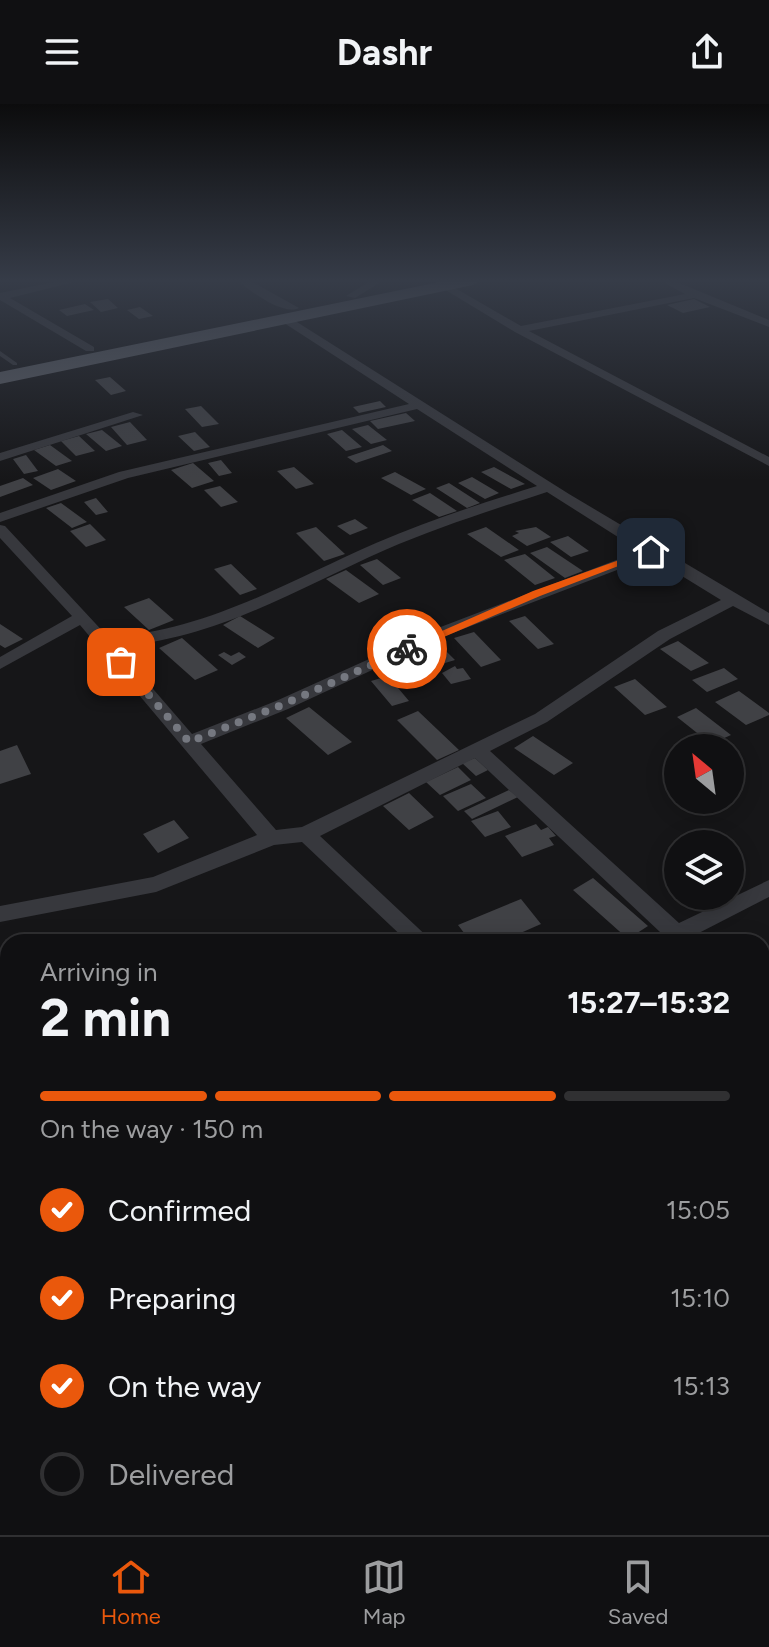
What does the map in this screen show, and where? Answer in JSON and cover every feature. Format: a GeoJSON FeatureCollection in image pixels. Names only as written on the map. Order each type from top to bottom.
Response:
{"type":"FeatureCollection","features":[{"type":"Feature","properties":{"kind":"highway"},"geometry":{"type":"LineString","coordinates":[[5,362],[102,347]]}},
{"type":"Feature","properties":{"kind":"highway"},"geometry":{"type":"LineString","coordinates":[[0,378],[139,347]]}},
{"type":"Feature","properties":{"kind":"street"},"geometry":{"type":"LineString","coordinates":[[86,347],[90,349]]}},
{"type":"Feature","properties":{"kind":"street"},"geometry":{"type":"LineString","coordinates":[[338,347],[420,405],[651,552],[769,620]]}},
{"type":"Feature","properties":{"kind":"street"},"geometry":{"type":"LineString","coordinates":[[551,347],[769,462]]}},
{"type":"Feature","properties":{"kind":"street"},"geometry":{"type":"LineString","coordinates":[[271,838],[82,617],[0,527],[124,475],[420,405]]}},
{"type":"Feature","properties":{"kind":"street"},"geometry":{"type":"LineString","coordinates":[[0,457],[137,415]]}},
{"type":"Feature","properties":{"kind":"street"},"geometry":{"type":"LineString","coordinates":[[103,642],[146,641],[167,636],[259,602],[400,538],[549,487]]}},
{"type":"Feature","properties":{"kind":"street"},"geometry":{"type":"LineString","coordinates":[[189,742],[282,705],[444,631],[651,552]]}},
{"type":"Feature","properties":{"kind":"street"},"geometry":{"type":"LineString","coordinates":[[0,914],[156,884],[271,838],[306,834],[541,718],[664,635],[733,600]]}},
{"type":"Feature","properties":{"kind":"street"},"geometry":{"type":"LineString","coordinates":[[0,664],[82,617]]}},
{"type":"Feature","properties":{"kind":"street"},"geometry":{"type":"LineString","coordinates":[[477,750],[668,934]]}},
{"type":"Feature","properties":{"kind":"street"},"geometry":{"type":"LineString","coordinates":[[306,834],[413,934]]}},
{"type":"Feature","properties":{"kind":"street"},"geometry":{"type":"LineString","coordinates":[[685,934],[769,888]]}},
{"type":"Feature","properties":{"kind":"building"},"geometry":{"type":"Polygon","coordinates":[[[110,377],[126,391],[111,395],[95,380],[110,377]]]}},
{"type":"Feature","properties":{"kind":"building"},"geometry":{"type":"Polygon","coordinates":[[[380,401],[386,407],[359,413],[353,407],[380,401]]]}},
{"type":"Feature","properties":{"kind":"building"},"geometry":{"type":"Polygon","coordinates":[[[201,406],[219,424],[202,427],[185,409],[201,406]]]}},
{"type":"Feature","properties":{"kind":"building"},"geometry":{"type":"Polygon","coordinates":[[[406,413],[415,421],[378,429],[370,421],[406,413]]]}},
{"type":"Feature","properties":{"kind":"building"},"geometry":{"type":"Polygon","coordinates":[[[130,422],[147,440],[127,445],[111,427],[130,422]]]}},
{"type":"Feature","properties":{"kind":"building"},"geometry":{"type":"Polygon","coordinates":[[[368,425],[387,440],[371,444],[352,429],[368,425]]]}},
{"type":"Feature","properties":{"kind":"building"},"geometry":{"type":"Polygon","coordinates":[[[102,430],[122,446],[106,451],[86,434],[102,430]]]}},
{"type":"Feature","properties":{"kind":"building"},"geometry":{"type":"Polygon","coordinates":[[[342,430],[362,447],[346,451],[327,434],[342,430]]]}},
{"type":"Feature","properties":{"kind":"building"},"geometry":{"type":"Polygon","coordinates":[[[195,432],[210,447],[194,451],[178,436],[195,432]]]}},
{"type":"Feature","properties":{"kind":"building"},"geometry":{"type":"Polygon","coordinates":[[[79,436],[95,451],[76,456],[61,441],[79,436]]]}},
{"type":"Feature","properties":{"kind":"building"},"geometry":{"type":"Polygon","coordinates":[[[50,445],[72,461],[56,466],[34,450],[50,445]]]}},
{"type":"Feature","properties":{"kind":"building"},"geometry":{"type":"Polygon","coordinates":[[[383,445],[392,451],[356,463],[347,457],[383,445]]]}},
{"type":"Feature","properties":{"kind":"building"},"geometry":{"type":"Polygon","coordinates":[[[26,455],[38,471],[24,474],[13,459],[26,455]]]}},
{"type":"Feature","properties":{"kind":"building"},"geometry":{"type":"Polygon","coordinates":[[[221,460],[232,473],[219,476],[208,463],[221,460]]]}},
{"type":"Feature","properties":{"kind":"building"},"geometry":{"type":"Polygon","coordinates":[[[193,463],[214,481],[192,488],[171,470],[193,463]]]}},
{"type":"Feature","properties":{"kind":"building"},"geometry":{"type":"Polygon","coordinates":[[[294,467],[314,484],[296,489],[277,471],[294,467]]]}},
{"type":"Feature","properties":{"kind":"building"},"geometry":{"type":"Polygon","coordinates":[[[494,467],[525,484],[511,489],[481,472],[494,467]]]}},
{"type":"Feature","properties":{"kind":"building"},"geometry":{"type":"Polygon","coordinates":[[[58,469],[76,481],[51,490],[33,478],[58,469]]]}},
{"type":"Feature","properties":{"kind":"building"},"geometry":{"type":"Polygon","coordinates":[[[395,472],[426,489],[411,495],[381,478],[395,472]]]}},
{"type":"Feature","properties":{"kind":"building"},"geometry":{"type":"Polygon","coordinates":[[[472,477],[499,493],[485,499],[458,483],[472,477]]]}},
{"type":"Feature","properties":{"kind":"building"},"geometry":{"type":"Polygon","coordinates":[[[23,478],[33,485],[0,497],[0,486],[23,478]]]}},
{"type":"Feature","properties":{"kind":"building"},"geometry":{"type":"Polygon","coordinates":[[[449,483],[480,503],[467,508],[436,488],[449,483]]]}},
{"type":"Feature","properties":{"kind":"building"},"geometry":{"type":"Polygon","coordinates":[[[220,486],[238,502],[221,507],[204,490],[220,486]]]}},
{"type":"Feature","properties":{"kind":"building"},"geometry":{"type":"Polygon","coordinates":[[[430,493],[457,511],[439,517],[412,500],[430,493]]]}},
{"type":"Feature","properties":{"kind":"building"},"geometry":{"type":"Polygon","coordinates":[[[96,498],[108,512],[96,515],[84,502],[96,498]]]}},
{"type":"Feature","properties":{"kind":"building"},"geometry":{"type":"Polygon","coordinates":[[[61,503],[87,522],[72,528],[46,508],[61,503]]]}},
{"type":"Feature","properties":{"kind":"building"},"geometry":{"type":"Polygon","coordinates":[[[355,519],[368,528],[350,535],[337,526],[355,519]]]}},
{"type":"Feature","properties":{"kind":"building"},"geometry":{"type":"Polygon","coordinates":[[[90,524],[106,540],[86,547],[70,531],[90,524]]]}},
{"type":"Feature","properties":{"kind":"building"},"geometry":{"type":"Polygon","coordinates":[[[316,527],[345,554],[324,561],[296,533],[316,527]]]}},
{"type":"Feature","properties":{"kind":"building"},"geometry":{"type":"Polygon","coordinates":[[[486,527],[519,550],[501,557],[467,534],[486,527]]]}},
{"type":"Feature","properties":{"kind":"building"},"geometry":{"type":"Polygon","coordinates":[[[536,527],[551,537],[527,546],[512,536],[519,533],[515,531],[536,527]]]}},
{"type":"Feature","properties":{"kind":"building"},"geometry":{"type":"Polygon","coordinates":[[[568,536],[589,551],[571,557],[550,542],[568,536]]]}},
{"type":"Feature","properties":{"kind":"building"},"geometry":{"type":"Polygon","coordinates":[[[547,547],[583,571],[565,578],[530,553],[547,547]]]}},
{"type":"Feature","properties":{"kind":"building"},"geometry":{"type":"Polygon","coordinates":[[[525,554],[555,578],[535,585],[504,560],[525,554]]]}},
{"type":"Feature","properties":{"kind":"building"},"geometry":{"type":"Polygon","coordinates":[[[377,559],[401,578],[383,585],[360,565],[377,559]]]}},
{"type":"Feature","properties":{"kind":"building"},"geometry":{"type":"Polygon","coordinates":[[[231,564],[257,589],[240,595],[214,569],[231,564]]]}},
{"type":"Feature","properties":{"kind":"building"},"geometry":{"type":"Polygon","coordinates":[[[346,570],[379,594],[359,603],[326,579],[346,570]]]}},
{"type":"Feature","properties":{"kind":"building"},"geometry":{"type":"Polygon","coordinates":[[[149,598],[174,620],[149,630],[124,607],[149,598]]]}},
{"type":"Feature","properties":{"kind":"building"},"geometry":{"type":"Polygon","coordinates":[[[240,616],[275,638],[258,648],[223,625],[240,616]]]}},
{"type":"Feature","properties":{"kind":"building"},"geometry":{"type":"Polygon","coordinates":[[[525,616],[554,644],[538,649],[509,621],[525,616]]]}},
{"type":"Feature","properties":{"kind":"building"},"geometry":{"type":"Polygon","coordinates":[[[0,624],[23,639],[5,648],[0,645],[0,624]]]}},
{"type":"Feature","properties":{"kind":"building"},"geometry":{"type":"Polygon","coordinates":[[[474,632],[501,660],[481,667],[454,638],[474,632]]]}},
{"type":"Feature","properties":{"kind":"building"},"geometry":{"type":"Polygon","coordinates":[[[182,638],[218,670],[195,680],[159,648],[182,638]]]}},
{"type":"Feature","properties":{"kind":"building"},"geometry":{"type":"Polygon","coordinates":[[[678,641],[709,663],[691,671],[660,649],[678,641]]]}},
{"type":"Feature","properties":{"kind":"building"},"geometry":{"type":"Polygon","coordinates":[[[440,645],[455,660],[435,666],[420,651],[440,645]]]}},
{"type":"Feature","properties":{"kind":"building"},"geometry":{"type":"Polygon","coordinates":[[[224,652],[231,656],[239,652],[246,657],[232,665],[218,655],[224,652]]]}},
{"type":"Feature","properties":{"kind":"building"},"geometry":{"type":"Polygon","coordinates":[[[455,666],[457,669],[463,668],[471,679],[451,684],[442,673],[455,666]]]}},
{"type":"Feature","properties":{"kind":"building"},"geometry":{"type":"Polygon","coordinates":[[[724,668],[738,679],[707,692],[692,680],[724,668]]]}},
{"type":"Feature","properties":{"kind":"building"},"geometry":{"type":"Polygon","coordinates":[[[388,676],[409,701],[392,706],[371,681],[388,676]]]}},
{"type":"Feature","properties":{"kind":"building"},"geometry":{"type":"Polygon","coordinates":[[[635,679],[667,707],[645,715],[614,687],[635,679]]]}},
{"type":"Feature","properties":{"kind":"building"},"geometry":{"type":"Polygon","coordinates":[[[739,691],[769,715],[746,725],[715,702],[739,691]]]}},
{"type":"Feature","properties":{"kind":"building"},"geometry":{"type":"Polygon","coordinates":[[[309,707],[352,742],[328,755],[286,718],[309,707]]]}},
{"type":"Feature","properties":{"kind":"building"},"geometry":{"type":"Polygon","coordinates":[[[696,708],[730,734],[698,734],[677,717],[696,708]]]}},
{"type":"Feature","properties":{"kind":"building"},"geometry":{"type":"Polygon","coordinates":[[[418,711],[459,750],[437,760],[397,720],[418,711]]]}},
{"type":"Feature","properties":{"kind":"building"},"geometry":{"type":"Polygon","coordinates":[[[533,736],[573,763],[554,775],[514,748],[533,736]]]}},
{"type":"Feature","properties":{"kind":"building"},"geometry":{"type":"Polygon","coordinates":[[[17,745],[31,774],[0,784],[0,751],[17,745]]]}},
{"type":"Feature","properties":{"kind":"building"},"geometry":{"type":"Polygon","coordinates":[[[475,758],[488,770],[476,776],[462,763],[475,758]]]}},
{"type":"Feature","properties":{"kind":"building"},"geometry":{"type":"Polygon","coordinates":[[[458,767],[471,780],[440,795],[426,782],[458,767]]]}},
{"type":"Feature","properties":{"kind":"building"},"geometry":{"type":"Polygon","coordinates":[[[471,784],[486,798],[458,811],[443,796],[471,784]]]}},
{"type":"Feature","properties":{"kind":"building"},"geometry":{"type":"Polygon","coordinates":[[[509,790],[518,797],[472,819],[464,811],[509,790]]]}},
{"type":"Feature","properties":{"kind":"building"},"geometry":{"type":"Polygon","coordinates":[[[409,793],[434,817],[409,830],[383,806],[409,793]]]}},
{"type":"Feature","properties":{"kind":"building"},"geometry":{"type":"Polygon","coordinates":[[[498,811],[511,827],[485,837],[471,821],[498,811]]]}},
{"type":"Feature","properties":{"kind":"building"},"geometry":{"type":"Polygon","coordinates":[[[174,820],[189,838],[158,853],[143,834],[174,820]]]}},
{"type":"Feature","properties":{"kind":"building"},"geometry":{"type":"Polygon","coordinates":[[[536,824],[541,830],[548,827],[556,836],[549,838],[554,845],[522,857],[505,836],[536,824]]]}},
{"type":"Feature","properties":{"kind":"building"},"geometry":{"type":"Polygon","coordinates":[[[593,878],[648,926],[636,934],[622,934],[573,890],[593,878]]]}},
{"type":"Feature","properties":{"kind":"building"},"geometry":{"type":"Polygon","coordinates":[[[521,899],[541,924],[518,934],[465,934],[458,925],[521,899]]]}},
{"type":"Feature","properties":{"kind":"way so far"},"geometry":{"type":"LineString","coordinates":[[121,662],[189,742],[282,705],[407,649]]}},
{"type":"Feature","properties":{"kind":"route"},"geometry":{"type":"LineString","coordinates":[[407,649],[537,594],[651,552]]}}]}
